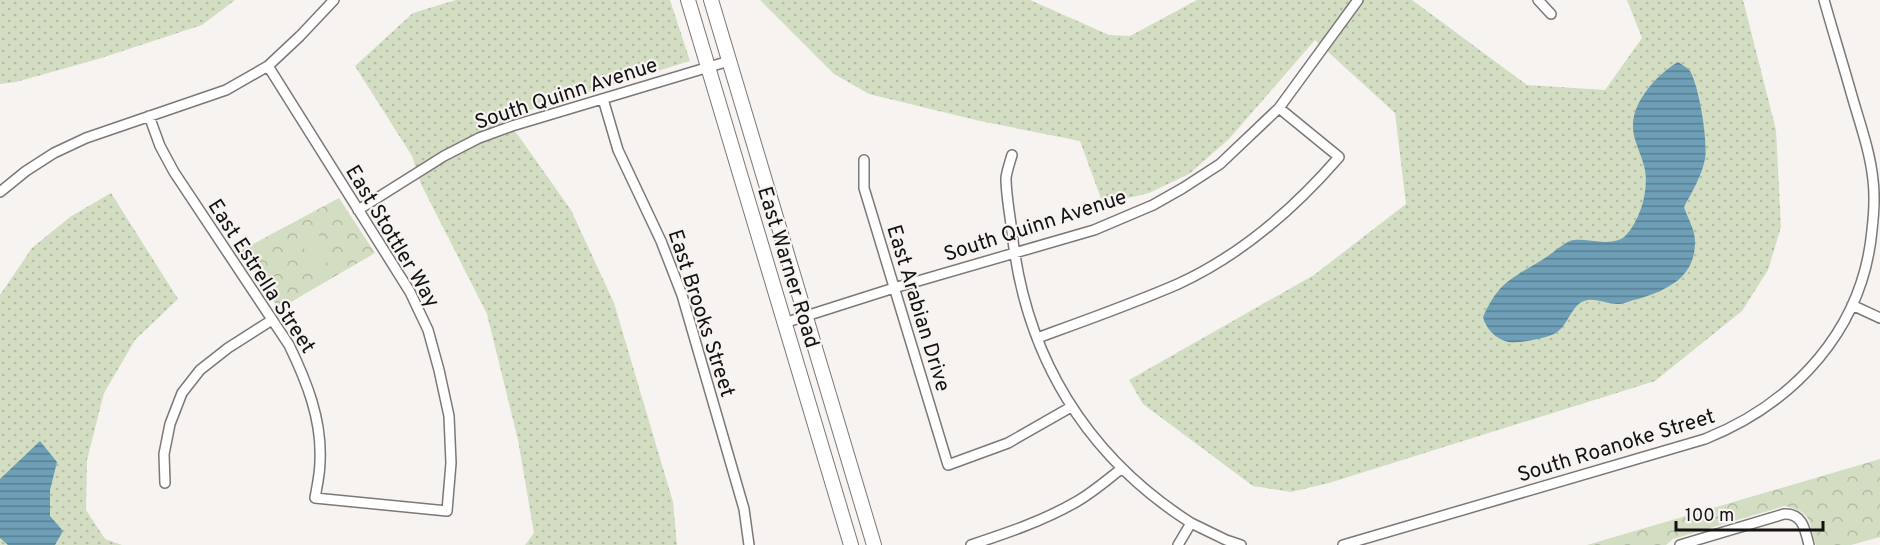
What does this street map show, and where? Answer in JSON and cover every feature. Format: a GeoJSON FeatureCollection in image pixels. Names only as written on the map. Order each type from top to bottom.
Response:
{"type":"FeatureCollection","features":[{"type":"Feature","properties":{"kind":"main road","name":"East Warner Road"},"geometry":{"type":"LineString","coordinates":[[688,0],[851,545]]}},
{"type":"Feature","properties":{"kind":"main road","name":"East Warner Road"},"geometry":{"type":"LineString","coordinates":[[711,0],[874,545]]}},
{"type":"Feature","properties":{"kind":"street"},"geometry":{"type":"LineString","coordinates":[[0,192],[26,171],[54,153],[86,138],[226,90],[268,66],[334,0]]}},
{"type":"Feature","properties":{"kind":"street","name":"South Quinn Avenue"},"geometry":{"type":"LineString","coordinates":[[784,323],[894,288],[1094,230],[1153,205],[1220,164],[1279,108],[1358,0]]}},
{"type":"Feature","properties":{"kind":"street"},"geometry":{"type":"LineString","coordinates":[[1538,0],[1551,14]]}},
{"type":"Feature","properties":{"kind":"street","name":"South Roanoke Street"},"geometry":{"type":"LineString","coordinates":[[1344,545],[1706,440],[1767,408],[1809,371],[1832,341],[1852,305],[1863,277],[1871,242],[1874,210],[1873,181],[1866,143],[1824,0]]}},
{"type":"Feature","properties":{"kind":"street","name":"South Quinn Avenue"},"geometry":{"type":"LineString","coordinates":[[358,210],[444,156],[479,138],[512,126],[729,62]]}},
{"type":"Feature","properties":{"kind":"street","name":"East Stottler Way"},"geometry":{"type":"LineString","coordinates":[[268,66],[410,292],[428,330],[440,370],[449,416],[451,463],[447,511],[315,498]]}},
{"type":"Feature","properties":{"kind":"street","name":"East Brooks Street"},"geometry":{"type":"LineString","coordinates":[[603,99],[618,150],[661,241],[682,295],[744,509],[748,545]]}},
{"type":"Feature","properties":{"kind":"street"},"geometry":{"type":"LineString","coordinates":[[1037,338],[1179,283],[1208,268],[1249,241],[1294,206],[1339,157],[1279,108]]}},
{"type":"Feature","properties":{"kind":"street","name":"East Estrella Street"},"geometry":{"type":"LineString","coordinates":[[149,116],[160,146],[174,172],[289,345],[299,366],[314,405],[319,434],[320,462],[315,498]]}},
{"type":"Feature","properties":{"kind":"street"},"geometry":{"type":"LineString","coordinates":[[1012,155],[1006,177],[1014,253],[1026,308],[1050,368],[1071,406],[1101,447],[1121,469],[1167,508],[1191,523],[1241,545]]}},
{"type":"Feature","properties":{"kind":"street","name":"East Arabian Drive"},"geometry":{"type":"LineString","coordinates":[[864,160],[864,188],[948,465],[1008,443],[1071,406]]}},
{"type":"Feature","properties":{"kind":"street"},"geometry":{"type":"LineString","coordinates":[[1852,305],[1880,318]]}},
{"type":"Feature","properties":{"kind":"street"},"geometry":{"type":"LineString","coordinates":[[165,483],[164,454],[170,424],[182,393],[200,370],[228,348],[272,320]]}},
{"type":"Feature","properties":{"kind":"street"},"geometry":{"type":"LineString","coordinates":[[972,545],[1056,513],[1077,502],[1121,469]]}},
{"type":"Feature","properties":{"kind":"street"},"geometry":{"type":"LineString","coordinates":[[1680,545],[1784,513],[1791,513],[1803,523],[1809,545]]}},
{"type":"Feature","properties":{"kind":"street"},"geometry":{"type":"LineString","coordinates":[[1178,545],[1191,523]]}},
{"type":"Feature","properties":{"kind":"green space"},"geometry":{"type":"Polygon","coordinates":[[[0,0],[235,0],[202,25],[98,59],[16,82],[0,84],[0,0]]]}},
{"type":"Feature","properties":{"kind":"green space"},"geometry":{"type":"Polygon","coordinates":[[[456,0],[670,0],[690,61],[504,118],[571,210],[614,303],[673,502],[677,545],[525,545],[534,533],[518,440],[487,314],[421,184],[412,156],[355,66],[413,13],[456,0]]]}},
{"type":"Feature","properties":{"kind":"green space"},"geometry":{"type":"Polygon","coordinates":[[[760,0],[1030,0],[1109,35],[1130,36],[1197,0],[1412,0],[1527,85],[1605,90],[1642,38],[1627,0],[1743,0],[1776,130],[1781,227],[1768,270],[1742,311],[1655,381],[1329,483],[1291,492],[1253,486],[1143,404],[1129,380],[1314,275],[1406,204],[1395,113],[1315,40],[1229,139],[1189,174],[1149,193],[1103,204],[1080,141],[980,121],[869,94],[834,74],[760,0]]]}},
{"type":"Feature","properties":{"kind":"green space"},"geometry":{"type":"Polygon","coordinates":[[[111,193],[178,299],[135,340],[104,393],[87,460],[86,510],[105,539],[122,545],[0,545],[0,295],[32,248],[70,217],[111,193]]]}},
{"type":"Feature","properties":{"kind":"green space"},"geometry":{"type":"Polygon","coordinates":[[[339,198],[375,253],[279,309],[240,251],[339,198]]]}},
{"type":"Feature","properties":{"kind":"green space"},"geometry":{"type":"Polygon","coordinates":[[[314,227],[333,259],[316,268],[297,237],[314,227]]]}},
{"type":"Feature","properties":{"kind":"green space"},"geometry":{"type":"Polygon","coordinates":[[[1880,459],[1880,537],[1851,545],[1816,545],[1805,515],[1794,508],[1785,506],[1673,539],[1666,545],[1587,545],[1880,459]]]}},
{"type":"Feature","properties":{"kind":"water"},"geometry":{"type":"Polygon","coordinates":[[[1678,62],[1690,71],[1697,89],[1706,151],[1702,171],[1684,207],[1695,237],[1694,254],[1685,273],[1669,287],[1624,303],[1584,301],[1576,307],[1561,329],[1548,336],[1518,342],[1499,339],[1489,329],[1483,317],[1496,293],[1504,285],[1570,241],[1615,241],[1621,239],[1632,227],[1643,202],[1646,183],[1644,166],[1633,132],[1634,117],[1648,89],[1678,62]]]}},
{"type":"Feature","properties":{"kind":"water"},"geometry":{"type":"Polygon","coordinates":[[[40,441],[57,462],[50,490],[50,516],[63,531],[55,545],[8,545],[0,538],[0,479],[40,441]]]}}]}
